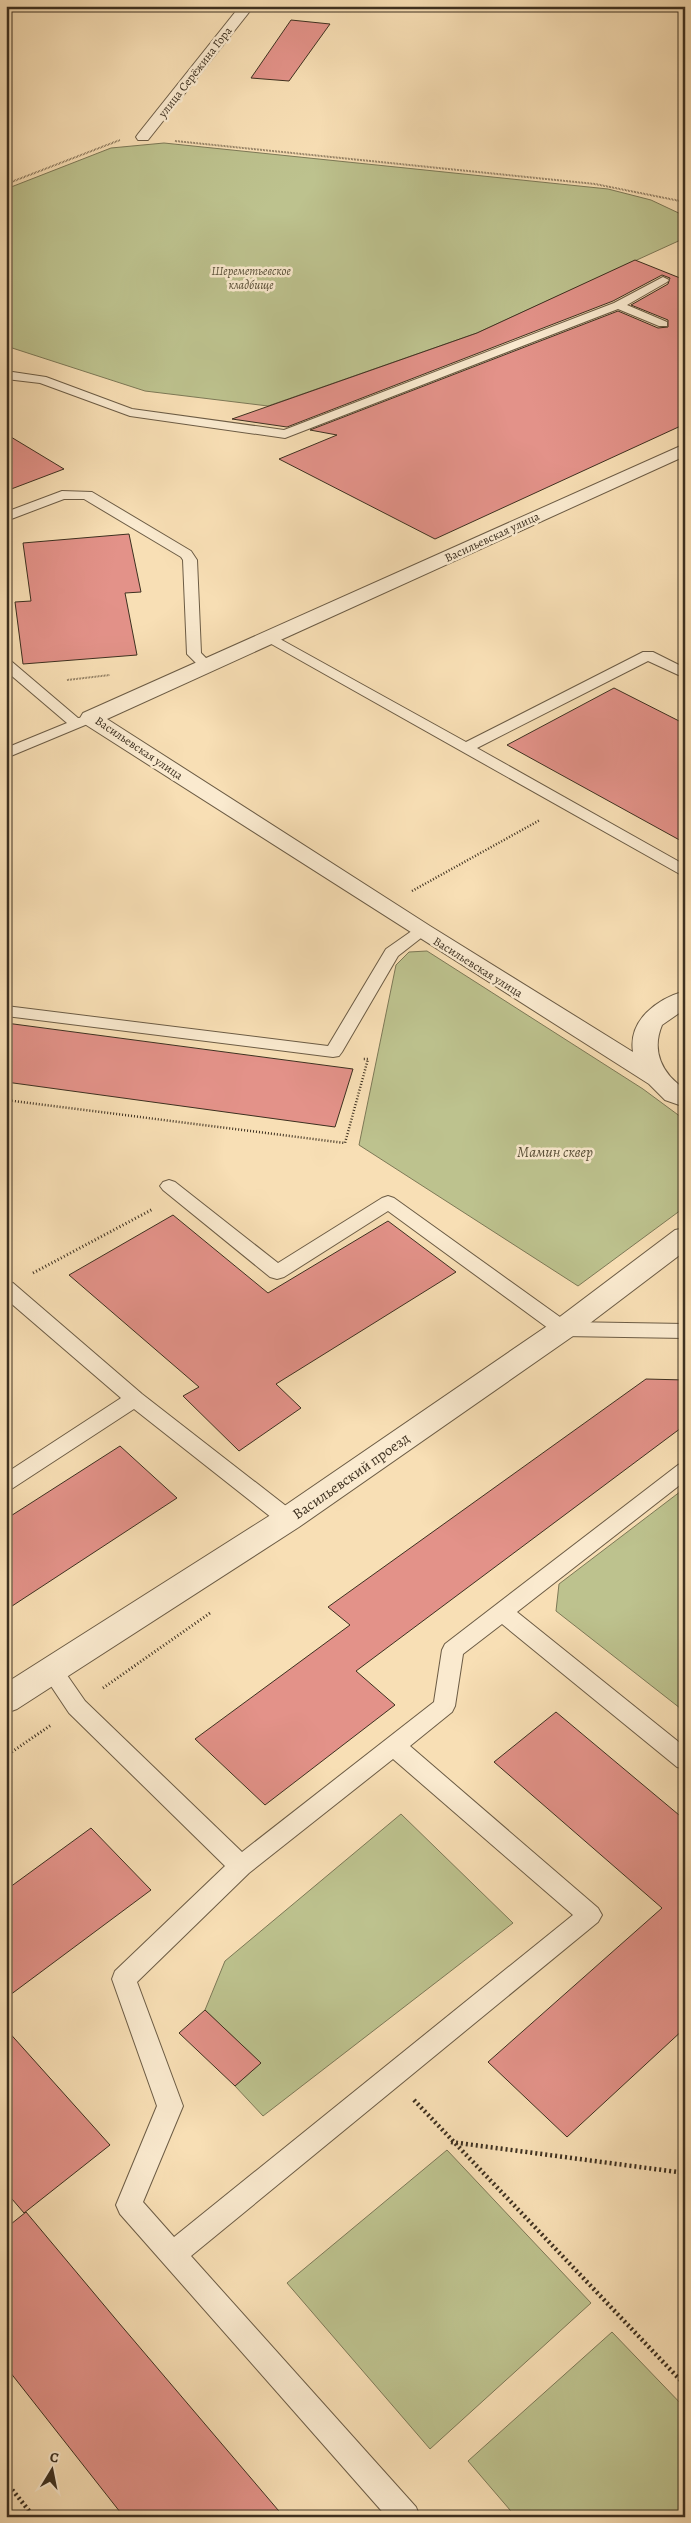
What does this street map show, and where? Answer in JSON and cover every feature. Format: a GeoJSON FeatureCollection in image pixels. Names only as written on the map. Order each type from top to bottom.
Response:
{"type":"FeatureCollection","features":[{"type":"Feature","properties":{"kind":"street","name":"улица Серёжина Гора"},"geometry":{"type":"LineString","coordinates":[[143,137],[247,6]]}},
{"type":"Feature","properties":{"kind":"street","name":"Васильевская улица"},"geometry":{"type":"LineString","coordinates":[[84,721],[685,449]]}},
{"type":"Feature","properties":{"kind":"street","name":"Васильевская улица"},"geometry":{"type":"LineString","coordinates":[[84,721],[658,1079],[685,1099]]}},
{"type":"Feature","properties":{"kind":"street"},"geometry":{"type":"LineString","coordinates":[[658,1079],[646,1061],[644,1041],[651,1023],[666,1008],[685,999]]}},
{"type":"Feature","properties":{"kind":"street","name":"Васильевский проезд"},"geometry":{"type":"LineString","coordinates":[[6,1700],[288,1519],[563,1329],[685,1237]]}},
{"type":"Feature","properties":{"kind":"lane"},"geometry":{"type":"LineString","coordinates":[[6,375],[42,380],[130,412],[284,434],[618,305],[663,280]]}},
{"type":"Feature","properties":{"kind":"lane"},"geometry":{"type":"LineString","coordinates":[[618,305],[663,324]]}},
{"type":"Feature","properties":{"kind":"lane"},"geometry":{"type":"LineString","coordinates":[[6,517],[62,495],[86,496],[186,554],[190,560],[194,654],[207,666]]}},
{"type":"Feature","properties":{"kind":"lane"},"geometry":{"type":"LineString","coordinates":[[271,638],[685,872]]}},
{"type":"Feature","properties":{"kind":"lane"},"geometry":{"type":"LineString","coordinates":[[466,748],[648,656],[685,674]]}},
{"type":"Feature","properties":{"kind":"lane"},"geometry":{"type":"LineString","coordinates":[[6,664],[29,683],[84,721]]}},
{"type":"Feature","properties":{"kind":"lane"},"geometry":{"type":"LineString","coordinates":[[6,754],[84,721]]}},
{"type":"Feature","properties":{"kind":"lane"},"geometry":{"type":"LineString","coordinates":[[6,1011],[333,1052],[392,953],[422,932]]}},
{"type":"Feature","properties":{"kind":"lane"},"geometry":{"type":"LineString","coordinates":[[175,1190],[277,1272],[388,1202],[563,1329],[685,1331]]}},
{"type":"Feature","properties":{"kind":"lane"},"geometry":{"type":"LineString","coordinates":[[6,1288],[135,1399],[288,1519]]}},
{"type":"Feature","properties":{"kind":"lane"},"geometry":{"type":"LineString","coordinates":[[6,1483],[135,1399]]}},
{"type":"Feature","properties":{"kind":"lane"},"geometry":{"type":"LineString","coordinates":[[406,2517],[129,2205],[170,2106],[124,1979],[241,1866],[444,1706],[453,1650],[685,1470]]}},
{"type":"Feature","properties":{"kind":"lane"},"geometry":{"type":"LineString","coordinates":[[502,1612],[685,1760]]}},
{"type":"Feature","properties":{"kind":"lane"},"geometry":{"type":"LineString","coordinates":[[52,1671],[77,1707],[241,1866]]}},
{"type":"Feature","properties":{"kind":"lane"},"geometry":{"type":"LineString","coordinates":[[172,2254],[590,1915],[394,1746]]}},
{"type":"Feature","properties":{"kind":"path"},"geometry":{"type":"LineString","coordinates":[[6,184],[124,138],[143,137],[595,184],[685,202]]}},
{"type":"Feature","properties":{"kind":"path"},"geometry":{"type":"LineString","coordinates":[[29,683],[112,675]]}},
{"type":"Feature","properties":{"kind":"path"},"geometry":{"type":"LineString","coordinates":[[384,907],[567,805]]}},
{"type":"Feature","properties":{"kind":"path"},"geometry":{"type":"LineString","coordinates":[[6,1100],[345,1143],[368,1060],[333,1052]]}},
{"type":"Feature","properties":{"kind":"path"},"geometry":{"type":"LineString","coordinates":[[32,1273],[175,1190]]}},
{"type":"Feature","properties":{"kind":"path"},"geometry":{"type":"LineString","coordinates":[[391,2076],[450,2142],[685,2385]]}},
{"type":"Feature","properties":{"kind":"path"},"geometry":{"type":"LineString","coordinates":[[450,2142],[685,2173]]}},
{"type":"Feature","properties":{"kind":"path"},"geometry":{"type":"LineString","coordinates":[[6,2482],[34,2517]]}},
{"type":"Feature","properties":{"kind":"green space","name":"Шереметьевское кладбище"},"geometry":{"type":"Polygon","coordinates":[[[164,143],[608,189],[651,200],[685,216],[685,238],[477,333],[268,406],[145,391],[6,346],[6,189],[111,148],[164,143]]]}},
{"type":"Feature","properties":{"kind":"green space","name":"Мамин сквер"},"geometry":{"type":"Polygon","coordinates":[[[427,951],[643,1089],[685,1120],[685,1207],[578,1286],[359,1145],[396,965],[409,952],[427,951]]]}},
{"type":"Feature","properties":{"kind":"green space"},"geometry":{"type":"Polygon","coordinates":[[[685,1488],[685,1712],[556,1611],[559,1584],[685,1488]]]}},
{"type":"Feature","properties":{"kind":"green space"},"geometry":{"type":"Polygon","coordinates":[[[401,1814],[513,1923],[263,2116],[235,2086],[261,2063],[205,2010],[225,1961],[401,1814]]]}},
{"type":"Feature","properties":{"kind":"green space"},"geometry":{"type":"Polygon","coordinates":[[[447,2150],[591,2303],[430,2449],[287,2283],[447,2150]]]}},
{"type":"Feature","properties":{"kind":"green space"},"geometry":{"type":"Polygon","coordinates":[[[612,2332],[685,2408],[685,2517],[516,2517],[468,2461],[612,2332]]]}},
{"type":"Feature","properties":{"kind":"building"},"geometry":{"type":"Polygon","coordinates":[[[291,20],[330,24],[289,81],[251,78],[291,20]]]}},
{"type":"Feature","properties":{"kind":"building"},"geometry":{"type":"Polygon","coordinates":[[[635,260],[685,280],[685,424],[435,539],[279,459],[337,435],[310,430],[618,311],[658,328],[668,327],[668,320],[631,305],[668,284],[670,278],[662,275],[613,301],[287,427],[232,419],[477,333],[635,260]]]}},
{"type":"Feature","properties":{"kind":"building"},"geometry":{"type":"Polygon","coordinates":[[[6,434],[64,469],[6,491],[6,434]]]}},
{"type":"Feature","properties":{"kind":"building"},"geometry":{"type":"Polygon","coordinates":[[[129,534],[141,592],[125,593],[137,655],[23,664],[15,602],[31,601],[23,543],[129,534]]]}},
{"type":"Feature","properties":{"kind":"building"},"geometry":{"type":"Polygon","coordinates":[[[614,688],[685,724],[685,843],[507,745],[614,688]]]}},
{"type":"Feature","properties":{"kind":"building"},"geometry":{"type":"Polygon","coordinates":[[[6,1023],[353,1069],[335,1127],[6,1082],[6,1023]]]}},
{"type":"Feature","properties":{"kind":"building"},"geometry":{"type":"Polygon","coordinates":[[[173,1215],[268,1293],[388,1221],[456,1272],[276,1384],[301,1408],[239,1451],[183,1396],[199,1387],[69,1275],[173,1215]]]}},
{"type":"Feature","properties":{"kind":"building"},"geometry":{"type":"Polygon","coordinates":[[[646,1379],[685,1380],[685,1425],[356,1671],[395,1705],[265,1805],[195,1739],[350,1625],[328,1607],[646,1379]]]}},
{"type":"Feature","properties":{"kind":"building"},"geometry":{"type":"Polygon","coordinates":[[[120,1446],[177,1498],[6,1610],[6,1519],[120,1446]]]}},
{"type":"Feature","properties":{"kind":"building"},"geometry":{"type":"Polygon","coordinates":[[[556,1712],[685,1820],[685,2028],[567,2137],[488,2062],[662,1908],[494,1762],[556,1712]]]}},
{"type":"Feature","properties":{"kind":"building"},"geometry":{"type":"Polygon","coordinates":[[[91,1828],[151,1890],[6,1998],[6,1890],[91,1828]]]}},
{"type":"Feature","properties":{"kind":"building"},"geometry":{"type":"Polygon","coordinates":[[[205,2010],[261,2063],[235,2086],[179,2033],[205,2010]]]}},
{"type":"Feature","properties":{"kind":"building"},"geometry":{"type":"Polygon","coordinates":[[[6,2029],[110,2145],[24,2213],[6,2192],[6,2029]]]}},
{"type":"Feature","properties":{"kind":"building"},"geometry":{"type":"Polygon","coordinates":[[[26,2212],[284,2517],[124,2517],[6,2367],[6,2228],[26,2212]]]}}]}
